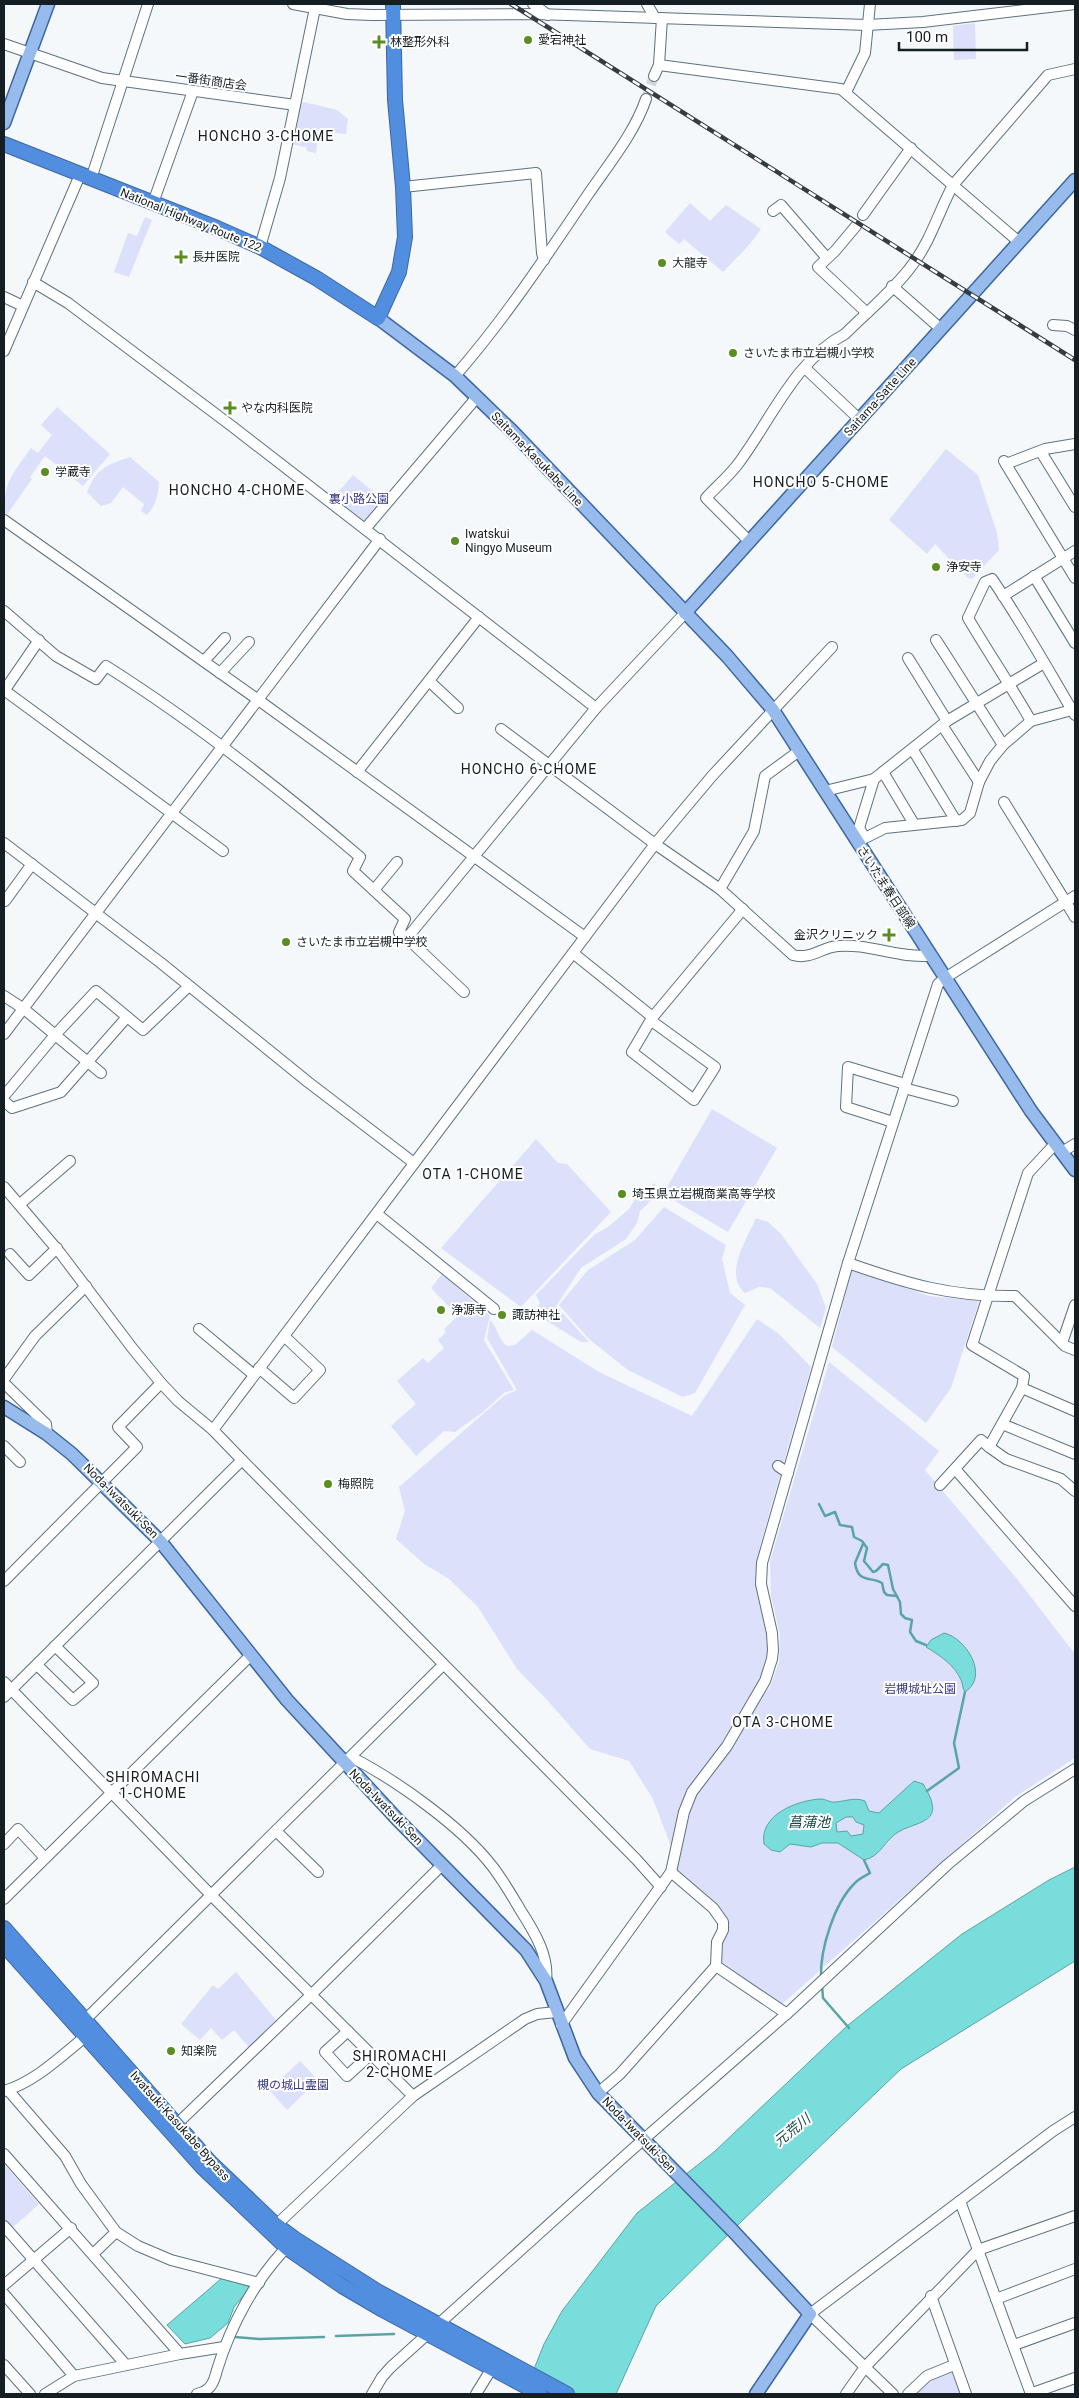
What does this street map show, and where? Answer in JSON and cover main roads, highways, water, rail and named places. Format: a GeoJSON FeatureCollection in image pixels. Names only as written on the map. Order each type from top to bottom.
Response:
{"type":"FeatureCollection","features":[{"type":"Feature","properties":{"kind":"highway"},"geometry":{"type":"LineString","coordinates":[[378,318],[392,289],[404,253],[403,188],[395,109],[393,9]]}},
{"type":"Feature","properties":{"kind":"highway","name":"National Highway Route 122"},"geometry":{"type":"LineString","coordinates":[[4,144],[260,247],[316,278],[378,318]]}},
{"type":"Feature","properties":{"kind":"highway","name":"Iwatsuki-Kasukabe Bypass"},"geometry":{"type":"LineString","coordinates":[[4,1928],[210,2162],[273,2228]]}},
{"type":"Feature","properties":{"kind":"highway","name":"Iwatsuki-Kasukabe Bypass"},"geometry":{"type":"LineString","coordinates":[[4,1945],[202,2167],[291,2244],[342,2286],[435,2329],[502,2368],[540,2394]]}},
{"type":"Feature","properties":{"kind":"highway","name":"Iwatsuki-Kasukabe Bypass"},"geometry":{"type":"LineString","coordinates":[[502,2368],[567,2394]]}},
{"type":"Feature","properties":{"kind":"main road"},"geometry":{"type":"LineString","coordinates":[[4,123],[48,4]]}},
{"type":"Feature","properties":{"kind":"main road","name":"Saitama-Satte Line"},"geometry":{"type":"LineString","coordinates":[[685,613],[1075,180]]}},
{"type":"Feature","properties":{"kind":"main road","name":"Saitama-Kasukabe Line"},"geometry":{"type":"LineString","coordinates":[[378,318],[455,376],[477,397],[685,613]]}},
{"type":"Feature","properties":{"kind":"main road","name":"さいたま春日部線"},"geometry":{"type":"LineString","coordinates":[[685,613],[727,656],[773,710],[1031,1111],[1075,1170]]}},
{"type":"Feature","properties":{"kind":"main road","name":"Noda-Iwatsuki-Sen"},"geometry":{"type":"LineString","coordinates":[[4,1407],[47,1434],[102,1482],[160,1541],[284,1698],[347,1760],[442,1865],[526,1950],[546,1982],[575,2058],[598,2093],[734,2232],[810,2314],[756,2394]]}},
{"type":"Feature","properties":{"kind":"water"},"geometry":{"type":"Polygon","coordinates":[[[944,1633],[960,1642],[972,1658],[975,1677],[972,1685],[965,1692],[961,1680],[951,1665],[926,1647],[931,1640],[944,1633]]]}},
{"type":"Feature","properties":{"kind":"water","name":"菖蒲池"},"geometry":{"type":"Polygon","coordinates":[[[914,1781],[923,1784],[933,1808],[931,1815],[926,1820],[894,1835],[877,1853],[864,1860],[838,1843],[822,1843],[811,1847],[790,1844],[780,1852],[771,1850],[764,1844],[764,1834],[767,1825],[774,1817],[801,1802],[821,1799],[834,1802],[858,1799],[865,1801],[869,1811],[879,1813],[914,1781]],[[846,1817],[836,1823],[837,1832],[847,1831],[851,1836],[863,1834],[864,1825],[856,1822],[853,1817],[846,1817]]]}},
{"type":"Feature","properties":{"kind":"water","name":"元荒川"},"geometry":{"type":"Polygon","coordinates":[[[1075,1867],[1075,1961],[901,2069],[656,2306],[616,2394],[524,2394],[544,2344],[562,2311],[637,2213],[714,2152],[847,2026],[962,1934],[1049,1880],[1075,1867]]]}},
{"type":"Feature","properties":{"kind":"water"},"geometry":{"type":"Polygon","coordinates":[[[222,2278],[251,2287],[234,2307],[228,2323],[210,2338],[185,2344],[167,2325],[222,2278]]]}},
{"type":"Feature","properties":{"kind":"waterway"},"geometry":{"type":"LineString","coordinates":[[819,1504],[825,1516],[835,1512],[840,1525],[852,1527],[854,1537],[862,1541],[867,1548],[864,1561],[873,1572],[883,1564],[888,1565],[893,1589],[900,1602],[901,1614],[905,1618],[912,1620],[910,1632],[916,1641],[926,1645]]}},
{"type":"Feature","properties":{"kind":"waterway"},"geometry":{"type":"LineString","coordinates":[[863,1544],[855,1563],[859,1574],[862,1577],[882,1583],[884,1592],[887,1595],[897,1596]]}},
{"type":"Feature","properties":{"kind":"waterway"},"geometry":{"type":"LineString","coordinates":[[927,1791],[959,1768],[954,1743],[965,1692]]}},
{"type":"Feature","properties":{"kind":"waterway"},"geometry":{"type":"LineString","coordinates":[[821,1977],[821,1966],[826,1941],[840,1903],[854,1884],[870,1873],[864,1860]]}},
{"type":"Feature","properties":{"kind":"waterway"},"geometry":{"type":"LineString","coordinates":[[822,1985],[823,1998],[849,2028]]}},
{"type":"Feature","properties":{"kind":"waterway"},"geometry":{"type":"LineString","coordinates":[[336,2336],[394,2334]]}},
{"type":"Feature","properties":{"kind":"waterway"},"geometry":{"type":"LineString","coordinates":[[235,2337],[259,2339],[324,2337]]}},
{"type":"Feature","properties":{"kind":"tunnel"},"geometry":{"type":"LineString","coordinates":[[646,99],[654,76]]}},
{"type":"Feature","properties":{"kind":"railway"},"geometry":{"type":"LineString","coordinates":[[511,4],[1075,360]]}},
{"type":"Feature","properties":{"kind":"place","name":"愛宕神社"},"geometry":{"type":"Point","coordinates":[528,40]}},
{"type":"Feature","properties":{"kind":"place","name":"林整形外科"},"geometry":{"type":"Point","coordinates":[379,42]}},
{"type":"Feature","properties":{"kind":"place","name":"長井医院"},"geometry":{"type":"Point","coordinates":[181,257]}},
{"type":"Feature","properties":{"kind":"place","name":"大龍寺"},"geometry":{"type":"Point","coordinates":[662,263]}},
{"type":"Feature","properties":{"kind":"place","name":"さいたま市立岩槻小学校"},"geometry":{"type":"Point","coordinates":[733,353]}},
{"type":"Feature","properties":{"kind":"place","name":"やな内科医院"},"geometry":{"type":"Point","coordinates":[230,408]}},
{"type":"Feature","properties":{"kind":"place","name":"学蔵寺"},"geometry":{"type":"Point","coordinates":[45,472]}},
{"type":"Feature","properties":{"kind":"place","name":"Iwatskui Ningyo Museum"},"geometry":{"type":"Point","coordinates":[455,541]}},
{"type":"Feature","properties":{"kind":"place","name":"浄安寺"},"geometry":{"type":"Point","coordinates":[936,567]}},
{"type":"Feature","properties":{"kind":"place","name":"金沢クリニック"},"geometry":{"type":"Point","coordinates":[889,935]}},
{"type":"Feature","properties":{"kind":"place","name":"さいたま市立岩槻中学校"},"geometry":{"type":"Point","coordinates":[286,942]}},
{"type":"Feature","properties":{"kind":"place","name":"埼玉県立岩槻商業高等学校"},"geometry":{"type":"Point","coordinates":[622,1194]}},
{"type":"Feature","properties":{"kind":"place","name":"浄源寺"},"geometry":{"type":"Point","coordinates":[441,1310]}},
{"type":"Feature","properties":{"kind":"place","name":"諏訪神社"},"geometry":{"type":"Point","coordinates":[502,1315]}},
{"type":"Feature","properties":{"kind":"place","name":"梅照院"},"geometry":{"type":"Point","coordinates":[328,1484]}},
{"type":"Feature","properties":{"kind":"place","name":"知楽院"},"geometry":{"type":"Point","coordinates":[171,2051]}},
{"type":"Feature","properties":{"kind":"district","name":"HONCHO 3-CHOME"},"geometry":{"type":"Point","coordinates":[266,136]}},
{"type":"Feature","properties":{"kind":"district","name":"HONCHO 5-CHOME"},"geometry":{"type":"Point","coordinates":[821,482]}},
{"type":"Feature","properties":{"kind":"district","name":"HONCHO 4-CHOME"},"geometry":{"type":"Point","coordinates":[237,490]}},
{"type":"Feature","properties":{"kind":"district","name":"HONCHO 6-CHOME"},"geometry":{"type":"Point","coordinates":[529,769]}},
{"type":"Feature","properties":{"kind":"district","name":"OTA 1-CHOME"},"geometry":{"type":"Point","coordinates":[473,1174]}},
{"type":"Feature","properties":{"kind":"district","name":"OTA 3-CHOME"},"geometry":{"type":"Point","coordinates":[783,1722]}},
{"type":"Feature","properties":{"kind":"district","name":"SHIROMACHI 1-CHOME"},"geometry":{"type":"Point","coordinates":[153,1785]}},
{"type":"Feature","properties":{"kind":"district","name":"SHIROMACHI 2-CHOME"},"geometry":{"type":"Point","coordinates":[400,2064]}},
{"type":"Feature","properties":{"kind":"park label","name":"裏小路公園"},"geometry":{"type":"Point","coordinates":[359,499]}},
{"type":"Feature","properties":{"kind":"park label","name":"岩槻城址公園"},"geometry":{"type":"Point","coordinates":[920,1689]}},
{"type":"Feature","properties":{"kind":"park label","name":"槻の城山霊園"},"geometry":{"type":"Point","coordinates":[293,2085]}}]}
